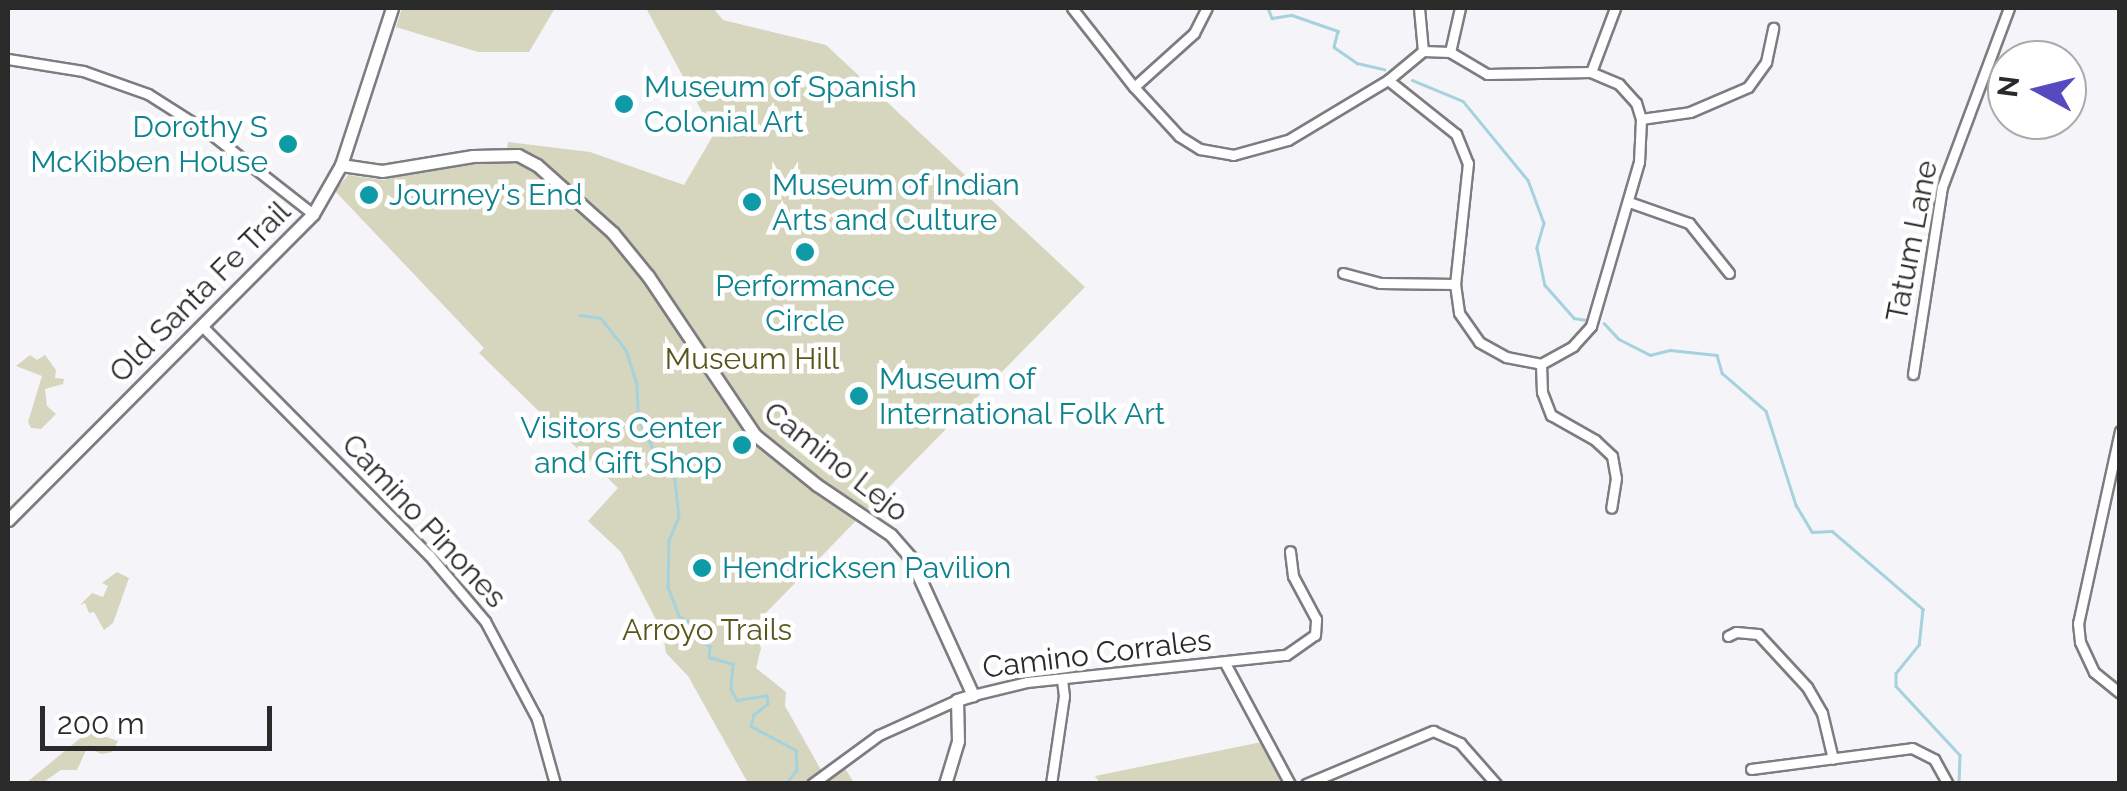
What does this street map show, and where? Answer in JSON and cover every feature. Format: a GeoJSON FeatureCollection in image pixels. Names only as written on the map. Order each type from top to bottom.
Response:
{"type":"FeatureCollection","features":[{"type":"Feature","properties":{"kind":"street","name":"Old Santa Fe Trail"},"geometry":{"type":"LineString","coordinates":[[8,520],[313,214],[341,166],[392,8]]}},
{"type":"Feature","properties":{"kind":"street"},"geometry":{"type":"LineString","coordinates":[[1072,8],[1134,87],[1180,136],[1200,149],[1233,155],[1288,140],[1388,80],[1423,51],[1450,52],[1474,69],[1502,76],[1591,72],[1619,84],[1636,104],[1641,120],[1639,162],[1592,326],[1572,346],[1540,364],[1506,357],[1479,342],[1459,313],[1455,284],[1468,162],[1456,134],[1388,80]]}},
{"type":"Feature","properties":{"kind":"street"},"geometry":{"type":"LineString","coordinates":[[1134,87],[1194,33],[1207,8]]}},
{"type":"Feature","properties":{"kind":"street"},"geometry":{"type":"LineString","coordinates":[[1419,8],[1423,51]]}},
{"type":"Feature","properties":{"kind":"street"},"geometry":{"type":"LineString","coordinates":[[1450,52],[1460,8]]}},
{"type":"Feature","properties":{"kind":"street"},"geometry":{"type":"LineString","coordinates":[[1591,72],[1604,26],[1615,8]]}},
{"type":"Feature","properties":{"kind":"street","name":"Tatum Lane"},"geometry":{"type":"LineString","coordinates":[[1913,374],[1942,187],[2009,8]]}},
{"type":"Feature","properties":{"kind":"street"},"geometry":{"type":"LineString","coordinates":[[1641,120],[1713,105],[1748,86],[1766,62],[1773,28]]}},
{"type":"Feature","properties":{"kind":"street"},"geometry":{"type":"LineString","coordinates":[[8,59],[82,70],[148,94],[211,134],[313,214]]}},
{"type":"Feature","properties":{"kind":"street","name":"Camino Lejo"},"geometry":{"type":"LineString","coordinates":[[341,166],[382,171],[473,156],[518,155],[572,194],[629,250],[755,435],[901,546],[917,570],[973,694]]}},
{"type":"Feature","properties":{"kind":"street"},"geometry":{"type":"LineString","coordinates":[[1629,202],[1689,223],[1729,273]]}},
{"type":"Feature","properties":{"kind":"street"},"geometry":{"type":"LineString","coordinates":[[1342,273],[1380,283],[1455,284]]}},
{"type":"Feature","properties":{"kind":"street","name":"Camino Pinones"},"geometry":{"type":"LineString","coordinates":[[203,327],[430,555],[486,621],[537,719],[555,784]]}},
{"type":"Feature","properties":{"kind":"street"},"geometry":{"type":"LineString","coordinates":[[1540,364],[1542,392],[1550,415],[1596,440],[1612,456],[1616,478],[1612,508]]}},
{"type":"Feature","properties":{"kind":"street"},"geometry":{"type":"LineString","coordinates":[[2120,431],[2078,623],[2080,642],[2094,672],[2120,692]]}},
{"type":"Feature","properties":{"kind":"street","name":"Camino Corrales"},"geometry":{"type":"LineString","coordinates":[[812,784],[879,735],[973,694],[1062,679],[1286,655],[1315,635],[1316,620],[1293,576],[1290,551]]}},
{"type":"Feature","properties":{"kind":"street"},"geometry":{"type":"LineString","coordinates":[[1728,636],[1736,632],[1758,634],[1807,687],[1822,713],[1833,759]]}},
{"type":"Feature","properties":{"kind":"street"},"geometry":{"type":"LineString","coordinates":[[1225,663],[1290,784]]}},
{"type":"Feature","properties":{"kind":"street"},"geometry":{"type":"LineString","coordinates":[[1051,784],[1064,696],[1062,679]]}},
{"type":"Feature","properties":{"kind":"street"},"geometry":{"type":"LineString","coordinates":[[944,784],[958,742],[957,700]]}},
{"type":"Feature","properties":{"kind":"street"},"geometry":{"type":"LineString","coordinates":[[1306,784],[1433,731],[1460,743],[1496,784]]}},
{"type":"Feature","properties":{"kind":"street"},"geometry":{"type":"LineString","coordinates":[[1751,769],[1912,748],[1934,759],[1948,784]]}},
{"type":"Feature","properties":{"kind":"green space"},"geometry":{"type":"Polygon","coordinates":[[[402,8],[555,8],[529,52],[478,52],[396,27],[402,8]]]}},
{"type":"Feature","properties":{"kind":"green space","name":"Museum Hill"},"geometry":{"type":"Polygon","coordinates":[[[646,8],[713,8],[723,20],[826,45],[1085,287],[753,626],[761,648],[756,668],[786,692],[785,706],[825,777],[843,765],[854,783],[748,783],[688,676],[666,653],[663,633],[621,552],[588,521],[618,488],[479,353],[484,348],[335,191],[348,175],[384,180],[434,166],[506,158],[508,142],[590,152],[684,185],[714,134],[646,8]]]}},
{"type":"Feature","properties":{"kind":"green space"},"geometry":{"type":"Polygon","coordinates":[[[30,355],[37,360],[45,355],[56,370],[55,378],[64,379],[63,384],[45,389],[47,406],[56,414],[41,429],[31,428],[28,422],[42,376],[16,366],[30,355]]]}},
{"type":"Feature","properties":{"kind":"green space"},"geometry":{"type":"Polygon","coordinates":[[[117,572],[129,578],[113,623],[104,630],[94,612],[89,613],[85,603],[80,605],[92,593],[103,597],[108,586],[102,583],[117,572]]]}},
{"type":"Feature","properties":{"kind":"green space"},"geometry":{"type":"Polygon","coordinates":[[[89,731],[118,741],[112,752],[102,754],[87,748],[77,770],[61,770],[42,783],[26,783],[89,731]]]}},
{"type":"Feature","properties":{"kind":"green space"},"geometry":{"type":"Polygon","coordinates":[[[1262,742],[1283,783],[1101,784],[1095,776],[1262,742]]]}},
{"type":"Feature","properties":{"kind":"waterway"},"geometry":{"type":"LineString","coordinates":[[1268,8],[1272,18],[1292,15],[1338,31],[1334,47],[1357,63],[1384,69]]}},
{"type":"Feature","properties":{"kind":"waterway"},"geometry":{"type":"LineString","coordinates":[[1412,80],[1463,101],[1528,180],[1544,223],[1537,248],[1545,285],[1574,318],[1586,320]]}},
{"type":"Feature","properties":{"kind":"waterway"},"geometry":{"type":"LineString","coordinates":[[580,315],[601,318],[626,350],[637,383],[638,418],[655,453],[674,472],[679,517],[669,541],[668,587],[679,616],[687,621],[696,639],[710,646],[709,657],[733,664],[731,689],[737,700],[767,695],[768,704],[754,715],[751,726],[796,750],[797,770],[786,784]]}},
{"type":"Feature","properties":{"kind":"waterway"},"geometry":{"type":"LineString","coordinates":[[1604,323],[1619,339],[1650,355],[1670,350],[1717,355],[1722,373],[1766,411],[1796,505],[1812,532],[1832,531],[1923,609],[1919,645],[1896,673],[1896,686],[1960,755],[1959,784]]}},
{"type":"Feature","properties":{"kind":"place","name":"Museum of Spanish Colonial Art"},"geometry":{"type":"Point","coordinates":[624,104]}},
{"type":"Feature","properties":{"kind":"place","name":"Dorothy S McKibben House"},"geometry":{"type":"Point","coordinates":[288,144]}},
{"type":"Feature","properties":{"kind":"place","name":"Journey's End"},"geometry":{"type":"Point","coordinates":[369,195]}},
{"type":"Feature","properties":{"kind":"place","name":"Museum of Indian Arts and Culture"},"geometry":{"type":"Point","coordinates":[752,202]}},
{"type":"Feature","properties":{"kind":"place","name":"Performance Circle"},"geometry":{"type":"Point","coordinates":[805,252]}},
{"type":"Feature","properties":{"kind":"place","name":"Museum of International Folk Art"},"geometry":{"type":"Point","coordinates":[859,396]}},
{"type":"Feature","properties":{"kind":"place","name":"Visitors Center and Gift Shop"},"geometry":{"type":"Point","coordinates":[742,445]}},
{"type":"Feature","properties":{"kind":"place","name":"Hendricksen Pavilion"},"geometry":{"type":"Point","coordinates":[702,568]}},
{"type":"Feature","properties":{"kind":"park label","name":"Arroyo Trails"},"geometry":{"type":"Point","coordinates":[707,630]}}]}
